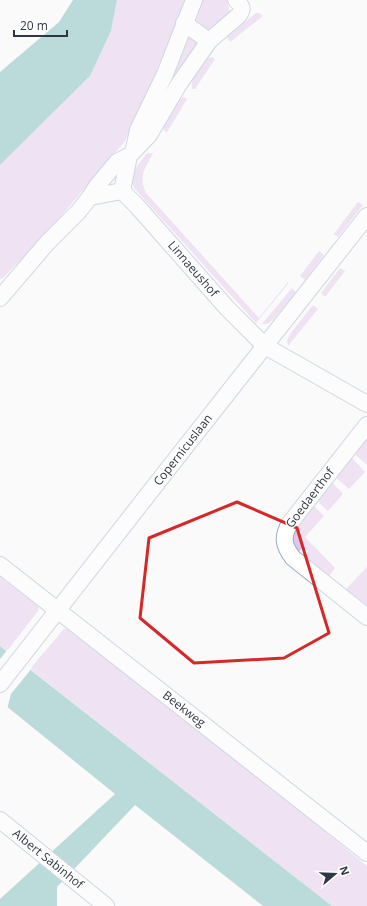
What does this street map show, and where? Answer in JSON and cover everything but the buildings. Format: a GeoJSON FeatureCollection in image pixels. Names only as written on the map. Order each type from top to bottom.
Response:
{"type":"FeatureCollection","features":[{"type":"Feature","properties":{"kind":"street"},"geometry":{"type":"LineString","coordinates":[[90,197],[122,192],[131,152],[138,130],[165,74],[194,0]]}},
{"type":"Feature","properties":{"kind":"street"},"geometry":{"type":"LineString","coordinates":[[0,298],[46,243],[78,212],[117,162],[131,152],[149,135],[179,84],[209,41],[242,12],[241,2]]}},
{"type":"Feature","properties":{"kind":"street"},"geometry":{"type":"LineString","coordinates":[[184,23],[209,41]]}},
{"type":"Feature","properties":{"kind":"street"},"geometry":{"type":"LineString","coordinates":[[165,74],[179,84]]}},
{"type":"Feature","properties":{"kind":"street","name":"Linnaeushof"},"geometry":{"type":"LineString","coordinates":[[122,192],[137,206],[227,308],[266,346]]}},
{"type":"Feature","properties":{"kind":"street","name":"Copernicuslaan"},"geometry":{"type":"LineString","coordinates":[[0,684],[367,216]]}},
{"type":"Feature","properties":{"kind":"street"},"geometry":{"type":"LineString","coordinates":[[266,346],[367,404]]}},
{"type":"Feature","properties":{"kind":"street","name":"Goedaerthof"},"geometry":{"type":"LineString","coordinates":[[367,425],[290,523],[286,530],[284,540],[287,549],[293,558],[367,617]]}},
{"type":"Feature","properties":{"kind":"street","name":"Beekweg"},"geometry":{"type":"LineString","coordinates":[[0,565],[367,853]]}},
{"type":"Feature","properties":{"kind":"street","name":"Albert Sabinhof"},"geometry":{"type":"LineString","coordinates":[[0,820],[71,877],[100,903]]}},
{"type":"Feature","properties":{"kind":"highlighted area"},"geometry":{"type":"Polygon","coordinates":[[[237,502],[297,528],[329,633],[284,658],[194,663],[140,618],[149,538],[237,502]]]}},
{"type":"Feature","properties":{"kind":"shaded area"},"geometry":{"type":"Polygon","coordinates":[[[117,0],[188,0],[125,141],[44,236],[3,278],[0,279],[0,165],[90,76],[111,31],[117,0]]]}},
{"type":"Feature","properties":{"kind":"shaded area"},"geometry":{"type":"Polygon","coordinates":[[[202,0],[227,0],[230,13],[208,32],[197,23],[195,17],[202,0]]]}},
{"type":"Feature","properties":{"kind":"shaded area"},"geometry":{"type":"Polygon","coordinates":[[[256,13],[263,16],[230,42],[227,38],[229,35],[256,13]]]}},
{"type":"Feature","properties":{"kind":"shaded area"},"geometry":{"type":"Polygon","coordinates":[[[188,34],[200,40],[177,75],[174,75],[172,73],[188,34]]]}},
{"type":"Feature","properties":{"kind":"shaded area"},"geometry":{"type":"Polygon","coordinates":[[[212,57],[215,59],[195,89],[192,89],[194,74],[198,67],[204,60],[212,57]]]}},
{"type":"Feature","properties":{"kind":"shaded area"},"geometry":{"type":"Polygon","coordinates":[[[183,97],[187,99],[167,132],[164,131],[163,127],[178,101],[183,97]]]}},
{"type":"Feature","properties":{"kind":"shaded area"},"geometry":{"type":"Polygon","coordinates":[[[148,153],[153,153],[145,168],[143,177],[146,193],[259,318],[288,282],[288,284],[256,323],[134,188],[133,173],[148,153]]]}},
{"type":"Feature","properties":{"kind":"shaded area"},"geometry":{"type":"Polygon","coordinates":[[[358,202],[363,205],[338,237],[334,234],[358,202]]]}},
{"type":"Feature","properties":{"kind":"shaded area"},"geometry":{"type":"Polygon","coordinates":[[[319,251],[324,255],[305,280],[300,276],[319,251]]]}},
{"type":"Feature","properties":{"kind":"shaded area"},"geometry":{"type":"Polygon","coordinates":[[[340,268],[345,271],[325,297],[321,293],[340,268]]]}},
{"type":"Feature","properties":{"kind":"shaded area"},"geometry":{"type":"Polygon","coordinates":[[[292,288],[296,292],[273,320],[267,324],[262,324],[292,288]]]}},
{"type":"Feature","properties":{"kind":"shaded area"},"geometry":{"type":"Polygon","coordinates":[[[313,305],[318,309],[288,346],[287,340],[290,334],[313,305]]]}},
{"type":"Feature","properties":{"kind":"shaded area"},"geometry":{"type":"Polygon","coordinates":[[[367,438],[367,465],[355,454],[367,438]]]}},
{"type":"Feature","properties":{"kind":"shaded area"},"geometry":{"type":"Polygon","coordinates":[[[352,458],[365,472],[349,489],[336,478],[352,458]]]}},
{"type":"Feature","properties":{"kind":"shaded area"},"geometry":{"type":"Polygon","coordinates":[[[332,482],[343,494],[328,511],[317,501],[332,482]]]}},
{"type":"Feature","properties":{"kind":"shaded area"},"geometry":{"type":"Polygon","coordinates":[[[313,505],[324,516],[305,537],[335,568],[329,576],[305,556],[308,551],[303,547],[299,552],[291,544],[290,535],[313,505]]]}},
{"type":"Feature","properties":{"kind":"shaded area"},"geometry":{"type":"Polygon","coordinates":[[[367,567],[367,605],[346,589],[367,567]]]}},
{"type":"Feature","properties":{"kind":"shaded area"},"geometry":{"type":"Polygon","coordinates":[[[0,577],[39,607],[38,611],[7,651],[0,646],[0,577]]]}},
{"type":"Feature","properties":{"kind":"shaded area"},"geometry":{"type":"Polygon","coordinates":[[[64,629],[67,629],[289,802],[367,866],[367,906],[332,906],[30,669],[64,629]]]}},
{"type":"Feature","properties":{"kind":"water"},"geometry":{"type":"Polygon","coordinates":[[[73,0],[117,0],[111,31],[90,76],[0,165],[0,72],[59,22],[73,0]]]}},
{"type":"Feature","properties":{"kind":"water"},"geometry":{"type":"Polygon","coordinates":[[[0,646],[332,906],[263,906],[135,805],[57,887],[57,906],[0,906],[0,899],[115,794],[0,701],[0,646]]]}},
{"type":"Feature","properties":{"kind":"pier"},"geometry":{"type":"Polygon","coordinates":[[[8,649],[32,668],[11,694],[7,709],[0,704],[0,659],[8,649]]]}}]}
